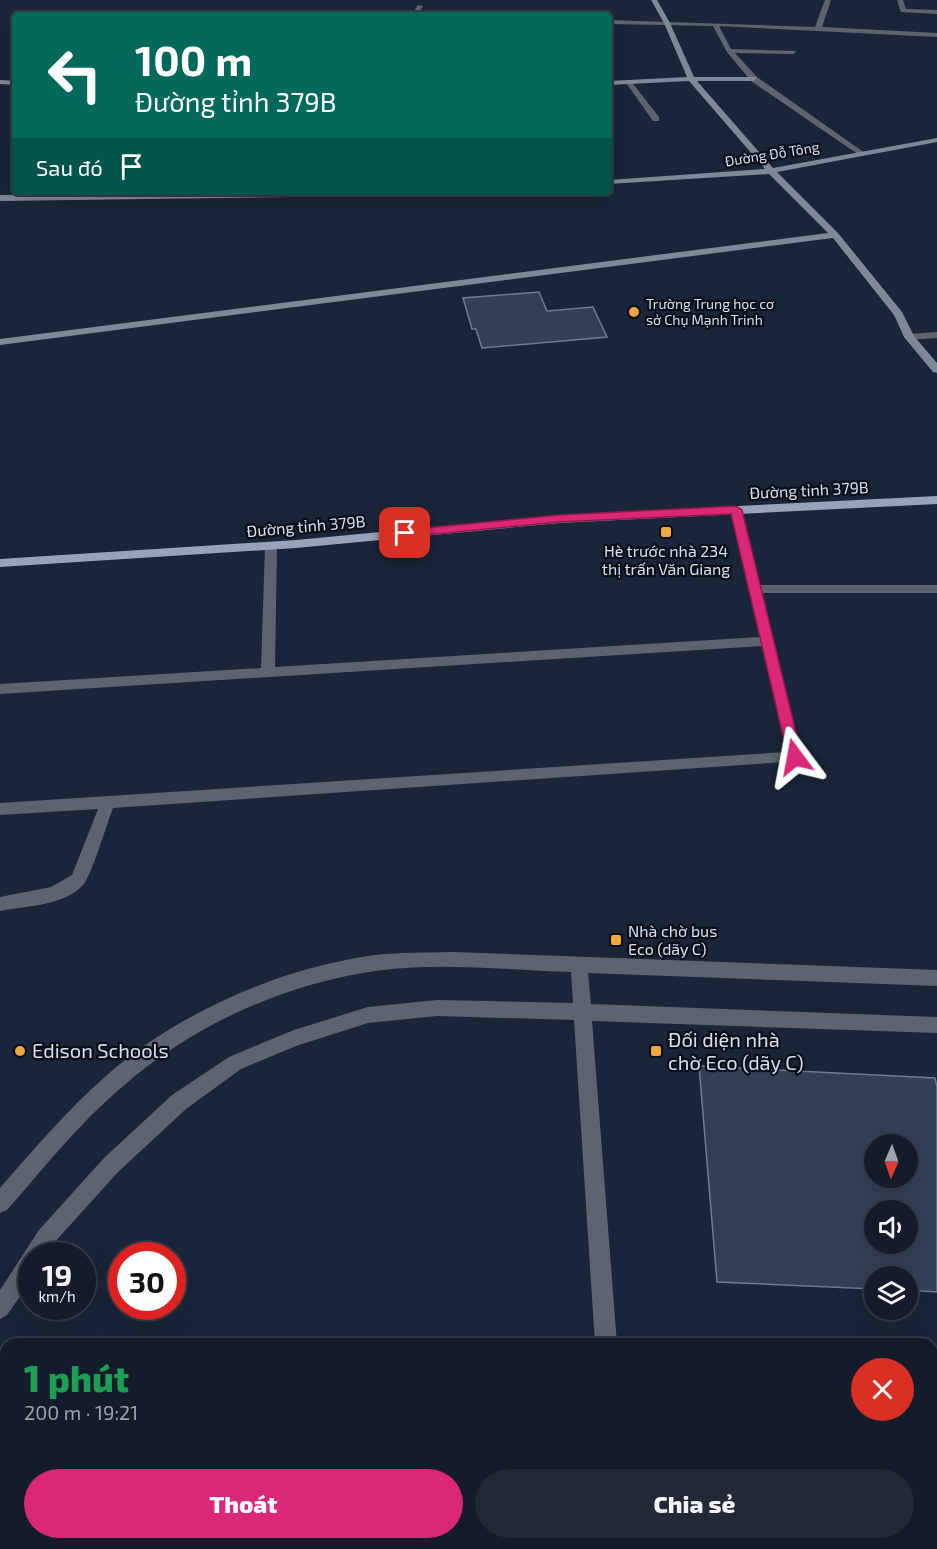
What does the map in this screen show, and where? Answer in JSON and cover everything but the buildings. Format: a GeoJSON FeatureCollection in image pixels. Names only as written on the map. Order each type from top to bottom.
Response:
{"type":"FeatureCollection","features":[{"type":"Feature","properties":{"kind":"main road","name":"Đường tỉnh 379B"},"geometry":{"type":"LineString","coordinates":[[0,563],[271,546],[559,519],[937,500]]}},
{"type":"Feature","properties":{"kind":"street"},"geometry":{"type":"LineString","coordinates":[[654,0],[667,23],[691,79],[771,171],[835,235],[899,314],[909,337],[937,370]]}},
{"type":"Feature","properties":{"kind":"street"},"geometry":{"type":"LineString","coordinates":[[818,29],[828,0]]}},
{"type":"Feature","properties":{"kind":"street"},"geometry":{"type":"LineString","coordinates":[[900,0],[903,11],[937,12]]}},
{"type":"Feature","properties":{"kind":"street"},"geometry":{"type":"LineString","coordinates":[[416,12],[420,6]]}},
{"type":"Feature","properties":{"kind":"street"},"geometry":{"type":"LineString","coordinates":[[612,22],[715,24],[937,35]]}},
{"type":"Feature","properties":{"kind":"street"},"geometry":{"type":"LineString","coordinates":[[715,24],[729,51],[754,80],[859,153]]}},
{"type":"Feature","properties":{"kind":"street"},"geometry":{"type":"LineString","coordinates":[[729,51],[794,52]]}},
{"type":"Feature","properties":{"kind":"street"},"geometry":{"type":"LineString","coordinates":[[612,83],[691,79],[754,80]]}},
{"type":"Feature","properties":{"kind":"street"},"geometry":{"type":"LineString","coordinates":[[627,82],[656,119]]}},
{"type":"Feature","properties":{"kind":"street","name":"Đường Đỗ Tông"},"geometry":{"type":"LineString","coordinates":[[612,183],[771,171],[937,140]]}},
{"type":"Feature","properties":{"kind":"street"},"geometry":{"type":"LineString","coordinates":[[0,198],[22,195]]}},
{"type":"Feature","properties":{"kind":"street"},"geometry":{"type":"LineString","coordinates":[[0,342],[835,235]]}},
{"type":"Feature","properties":{"kind":"street"},"geometry":{"type":"LineString","coordinates":[[909,337],[937,335]]}},
{"type":"Feature","properties":{"kind":"street"},"geometry":{"type":"LineString","coordinates":[[0,809],[795,757],[736,510]]}},
{"type":"Feature","properties":{"kind":"street"},"geometry":{"type":"LineString","coordinates":[[268,672],[271,546]]}},
{"type":"Feature","properties":{"kind":"street"},"geometry":{"type":"LineString","coordinates":[[755,590],[937,589]]}},
{"type":"Feature","properties":{"kind":"street"},"geometry":{"type":"LineString","coordinates":[[0,689],[767,641]]}},
{"type":"Feature","properties":{"kind":"street"},"geometry":{"type":"LineString","coordinates":[[0,904],[62,891],[72,885],[78,879],[108,802]]}},
{"type":"Feature","properties":{"kind":"street"},"geometry":{"type":"LineString","coordinates":[[0,1203],[52,1143],[116,1079],[176,1036],[244,1002],[297,980],[375,963],[453,960],[937,978]]}},
{"type":"Feature","properties":{"kind":"street"},"geometry":{"type":"LineString","coordinates":[[579,964],[606,1338]]}},
{"type":"Feature","properties":{"kind":"street"},"geometry":{"type":"LineString","coordinates":[[43,1242],[111,1165],[179,1102],[235,1063],[294,1038],[368,1015],[437,1008],[581,1010],[937,1025]]}},
{"type":"Feature","properties":{"kind":"street"},"geometry":{"type":"LineString","coordinates":[[0,1308],[18,1281]]}},
{"type":"Feature","properties":{"kind":"place","name":"Trường Trung học cơ sở Chụ Mạnh Trinh"},"geometry":{"type":"Point","coordinates":[634,312]}},
{"type":"Feature","properties":{"kind":"place","name":"Hè trước nhà 234 thị trấn Văn Giang"},"geometry":{"type":"Point","coordinates":[666,532]}},
{"type":"Feature","properties":{"kind":"place","name":"Nhà chờ bus Eco (dãy C)"},"geometry":{"type":"Point","coordinates":[616,940]}},
{"type":"Feature","properties":{"kind":"place","name":"Edison Schools"},"geometry":{"type":"Point","coordinates":[20,1051]}},
{"type":"Feature","properties":{"kind":"place","name":"Đối diện nhà chờ Eco (dãy C)"},"geometry":{"type":"Point","coordinates":[656,1051]}},
{"type":"Feature","properties":{"kind":"route"},"geometry":{"type":"LineString","coordinates":[[405,533],[559,519],[736,510],[795,757]]}}]}
